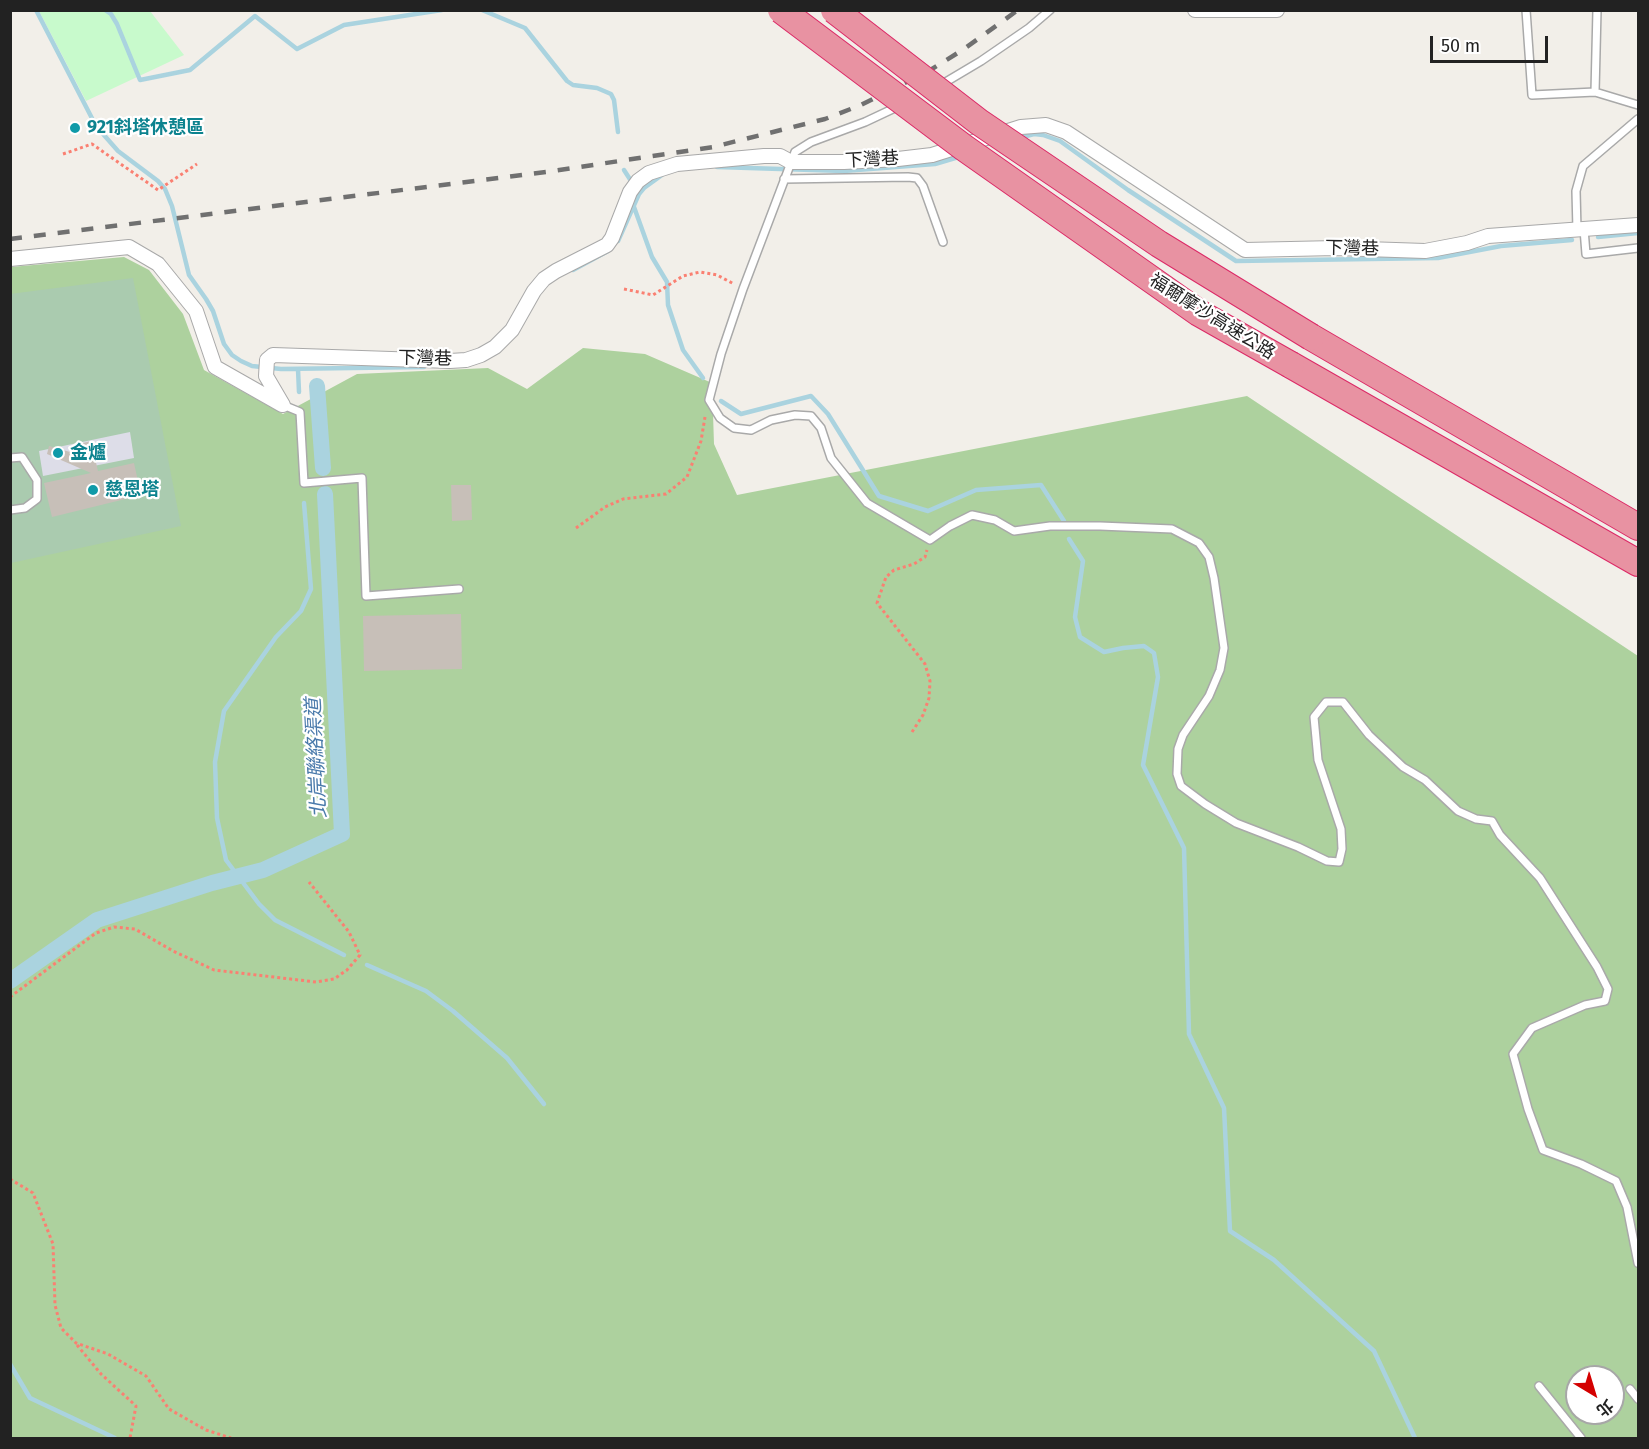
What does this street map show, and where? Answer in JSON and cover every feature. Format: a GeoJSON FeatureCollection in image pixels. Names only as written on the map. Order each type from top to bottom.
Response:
{"type":"FeatureCollection","features":[{"type":"Feature","properties":{"kind":"highway","name":"福爾摩沙高速公路"},"geometry":{"type":"LineString","coordinates":[[781,10],[963,147],[1199,313],[1638,563]]}},
{"type":"Feature","properties":{"kind":"highway","name":"福爾摩沙高速公路"},"geometry":{"type":"LineString","coordinates":[[834,10],[979,122],[1159,244],[1311,337],[1638,527]]}},
{"type":"Feature","properties":{"kind":"street"},"geometry":{"type":"LineString","coordinates":[[1195,10],[1277,10]]}},
{"type":"Feature","properties":{"kind":"street","name":"下灣巷"},"geometry":{"type":"LineString","coordinates":[[283,405],[266,376],[267,360],[273,355],[450,361],[466,360],[481,355],[504,339],[544,279],[607,245],[634,186],[649,173],[677,164],[764,156],[780,156],[791,162],[844,162],[932,155],[1021,127],[1046,125],[1066,132],[1245,250],[1336,248],[1425,251],[1467,243],[1488,236],[1638,225]]}},
{"type":"Feature","properties":{"kind":"street"},"geometry":{"type":"LineString","coordinates":[[10,259],[129,247],[158,264],[196,311],[215,367],[283,405]]}},
{"type":"Feature","properties":{"kind":"lane"},"geometry":{"type":"LineString","coordinates":[[925,94],[1029,28],[1050,10]]}},
{"type":"Feature","properties":{"kind":"lane"},"geometry":{"type":"LineString","coordinates":[[1526,10],[1532,95],[1595,92],[1638,105]]}},
{"type":"Feature","properties":{"kind":"lane"},"geometry":{"type":"LineString","coordinates":[[1595,92],[1597,10]]}},
{"type":"Feature","properties":{"kind":"lane"},"geometry":{"type":"LineString","coordinates":[[915,99],[865,122],[802,146],[795,152],[721,354],[709,400],[720,418],[734,428],[751,430],[771,420],[795,415],[811,416],[821,429],[831,458],[867,503],[930,540],[950,526],[972,515],[995,520],[1014,531],[1050,526],[1172,529],[1199,543],[1209,557],[1224,648],[1220,670],[1209,696],[1183,735],[1178,749],[1177,774],[1180,786],[1236,823],[1327,861],[1339,862],[1342,849],[1341,829],[1318,760],[1314,717],[1326,702],[1343,702],[1369,735],[1403,767],[1425,780],[1458,811],[1476,819],[1492,821],[1500,835],[1540,878],[1597,967],[1608,989],[1605,1000],[1585,1005],[1532,1028],[1513,1054],[1528,1109],[1544,1150],[1616,1181],[1627,1208],[1638,1263]]}},
{"type":"Feature","properties":{"kind":"lane"},"geometry":{"type":"LineString","coordinates":[[1638,118],[1583,166],[1576,191],[1580,230],[1586,254],[1638,248]]}},
{"type":"Feature","properties":{"kind":"lane"},"geometry":{"type":"LineString","coordinates":[[784,179],[917,178],[923,186],[943,242]]}},
{"type":"Feature","properties":{"kind":"lane"},"geometry":{"type":"LineString","coordinates":[[283,405],[300,412],[304,483],[362,478],[366,596],[459,589]]}},
{"type":"Feature","properties":{"kind":"lane"},"geometry":{"type":"LineString","coordinates":[[10,458],[22,457],[37,480],[37,499],[25,508],[10,510]]}},
{"type":"Feature","properties":{"kind":"lane"},"geometry":{"type":"LineString","coordinates":[[1539,1386],[1581,1438]]}},
{"type":"Feature","properties":{"kind":"lane"},"geometry":{"type":"LineString","coordinates":[[1630,1389],[1638,1400]]}},
{"type":"Feature","properties":{"kind":"path"},"geometry":{"type":"LineString","coordinates":[[63,154],[92,144],[158,190],[196,164]]}},
{"type":"Feature","properties":{"kind":"path"},"geometry":{"type":"LineString","coordinates":[[624,290],[653,295],[683,276],[692,273],[717,275],[743,289]]}},
{"type":"Feature","properties":{"kind":"path"},"geometry":{"type":"LineString","coordinates":[[576,528],[614,503],[623,499],[666,494],[687,477],[700,441],[709,400]]}},
{"type":"Feature","properties":{"kind":"path"},"geometry":{"type":"LineString","coordinates":[[912,732],[926,706],[930,681],[925,664],[877,603],[886,577],[894,570],[914,564],[925,557],[930,540]]}},
{"type":"Feature","properties":{"kind":"path"},"geometry":{"type":"LineString","coordinates":[[10,997],[96,933],[114,927],[135,929],[214,970],[316,982],[334,979],[347,970],[360,955],[349,932],[309,882]]}},
{"type":"Feature","properties":{"kind":"path"},"geometry":{"type":"LineString","coordinates":[[10,1179],[33,1193],[53,1244],[55,1305],[61,1328],[101,1374],[136,1406],[130,1436]]}},
{"type":"Feature","properties":{"kind":"path"},"geometry":{"type":"LineString","coordinates":[[76,1344],[108,1354],[146,1376],[169,1409],[206,1430],[231,1438]]}},
{"type":"Feature","properties":{"kind":"green space"},"geometry":{"type":"Polygon","coordinates":[[[39,11],[150,11],[184,55],[86,101],[39,11]]]}},
{"type":"Feature","properties":{"kind":"green space"},"geometry":{"type":"Polygon","coordinates":[[[124,257],[149,270],[183,314],[204,370],[283,414],[357,374],[488,368],[527,389],[583,348],[645,354],[712,383],[714,444],[737,495],[1247,396],[1638,656],[1638,1438],[11,1438],[11,267],[124,257]]]}},
{"type":"Feature","properties":{"kind":"green space"},"geometry":{"type":"Polygon","coordinates":[[[133,278],[181,526],[11,563],[10,294],[133,278]]]}},
{"type":"Feature","properties":{"kind":"shaded area"},"geometry":{"type":"Polygon","coordinates":[[[130,432],[134,458],[43,476],[39,451],[130,432]]]}},
{"type":"Feature","properties":{"kind":"building","name":"慈恩塔"},"geometry":{"type":"Polygon","coordinates":[[[91,441],[98,471],[134,463],[138,481],[154,477],[158,491],[52,517],[44,483],[91,473],[47,454],[49,446],[77,454],[75,445],[91,441]]]}},
{"type":"Feature","properties":{"kind":"building"},"geometry":{"type":"Polygon","coordinates":[[[451,485],[471,485],[472,520],[452,521],[451,485]]]}},
{"type":"Feature","properties":{"kind":"building"},"geometry":{"type":"Polygon","coordinates":[[[461,614],[462,669],[364,671],[363,616],[461,614]]]}},
{"type":"Feature","properties":{"kind":"waterway"},"geometry":{"type":"LineString","coordinates":[[36,10],[96,126],[118,151],[158,181],[165,189],[172,206],[189,275],[213,311],[224,344],[232,355],[252,366],[281,369],[424,367]]}},
{"type":"Feature","properties":{"kind":"waterway"},"geometry":{"type":"LineString","coordinates":[[105,10],[111,14],[117,24],[140,80],[190,70],[255,16],[297,49],[344,25],[442,10]]}},
{"type":"Feature","properties":{"kind":"waterway"},"geometry":{"type":"LineString","coordinates":[[482,10],[525,28],[567,81],[573,85],[597,88],[611,94],[614,100],[618,132]]}},
{"type":"Feature","properties":{"kind":"waterway"},"geometry":{"type":"LineString","coordinates":[[1019,138],[1034,134],[1060,141],[1128,190],[1236,261],[1438,258],[1501,246],[1572,240]]}},
{"type":"Feature","properties":{"kind":"waterway"},"geometry":{"type":"LineString","coordinates":[[717,167],[844,171],[935,164],[962,156]]}},
{"type":"Feature","properties":{"kind":"waterway"},"geometry":{"type":"LineString","coordinates":[[624,170],[633,184]]}},
{"type":"Feature","properties":{"kind":"waterway"},"geometry":{"type":"LineString","coordinates":[[618,241],[639,194],[662,175]]}},
{"type":"Feature","properties":{"kind":"waterway"},"geometry":{"type":"LineString","coordinates":[[634,207],[652,257],[667,282],[668,305],[683,350],[703,378]]}},
{"type":"Feature","properties":{"kind":"waterway"},"geometry":{"type":"LineString","coordinates":[[1598,237],[1638,233]]}},
{"type":"Feature","properties":{"kind":"waterway"},"geometry":{"type":"LineString","coordinates":[[573,270],[608,251]]}},
{"type":"Feature","properties":{"kind":"waterway"},"geometry":{"type":"LineString","coordinates":[[298,369],[299,392]]}},
{"type":"Feature","properties":{"kind":"waterway","name":"北岸聯絡渠道"},"geometry":{"type":"LineString","coordinates":[[317,386],[323,468]]}},
{"type":"Feature","properties":{"kind":"waterway"},"geometry":{"type":"LineString","coordinates":[[721,401],[741,414],[811,396],[828,414],[879,496],[928,511],[976,490],[1041,485],[1064,521]]}},
{"type":"Feature","properties":{"kind":"waterway","name":"北岸聯絡渠道"},"geometry":{"type":"LineString","coordinates":[[10,981],[97,920],[212,883],[263,870],[342,834],[325,494]]}},
{"type":"Feature","properties":{"kind":"waterway"},"geometry":{"type":"LineString","coordinates":[[304,503],[311,589],[301,611],[276,637],[224,711],[215,762],[217,818],[226,860],[259,904],[275,920],[344,955]]}},
{"type":"Feature","properties":{"kind":"waterway"},"geometry":{"type":"LineString","coordinates":[[1069,539],[1083,561],[1075,617],[1080,637],[1104,652],[1144,646],[1154,653],[1158,677],[1143,765],[1184,848],[1189,1034],[1224,1108],[1230,1231],[1274,1260],[1374,1351],[1415,1438]]}},
{"type":"Feature","properties":{"kind":"waterway"},"geometry":{"type":"LineString","coordinates":[[367,965],[426,991],[453,1011],[507,1058],[544,1104]]}},
{"type":"Feature","properties":{"kind":"waterway"},"geometry":{"type":"LineString","coordinates":[[10,1364],[30,1398],[115,1438]]}},
{"type":"Feature","properties":{"kind":"railway"},"geometry":{"type":"LineString","coordinates":[[10,239],[546,172],[713,147],[825,119],[861,105],[932,69],[1018,10]]}},
{"type":"Feature","properties":{"kind":"place","name":"921斜塔休憩區"},"geometry":{"type":"Point","coordinates":[75,128]}},
{"type":"Feature","properties":{"kind":"place","name":"金爐"},"geometry":{"type":"Point","coordinates":[58,453]}},
{"type":"Feature","properties":{"kind":"place","name":"慈恩塔"},"geometry":{"type":"Point","coordinates":[93,490]}}]}
